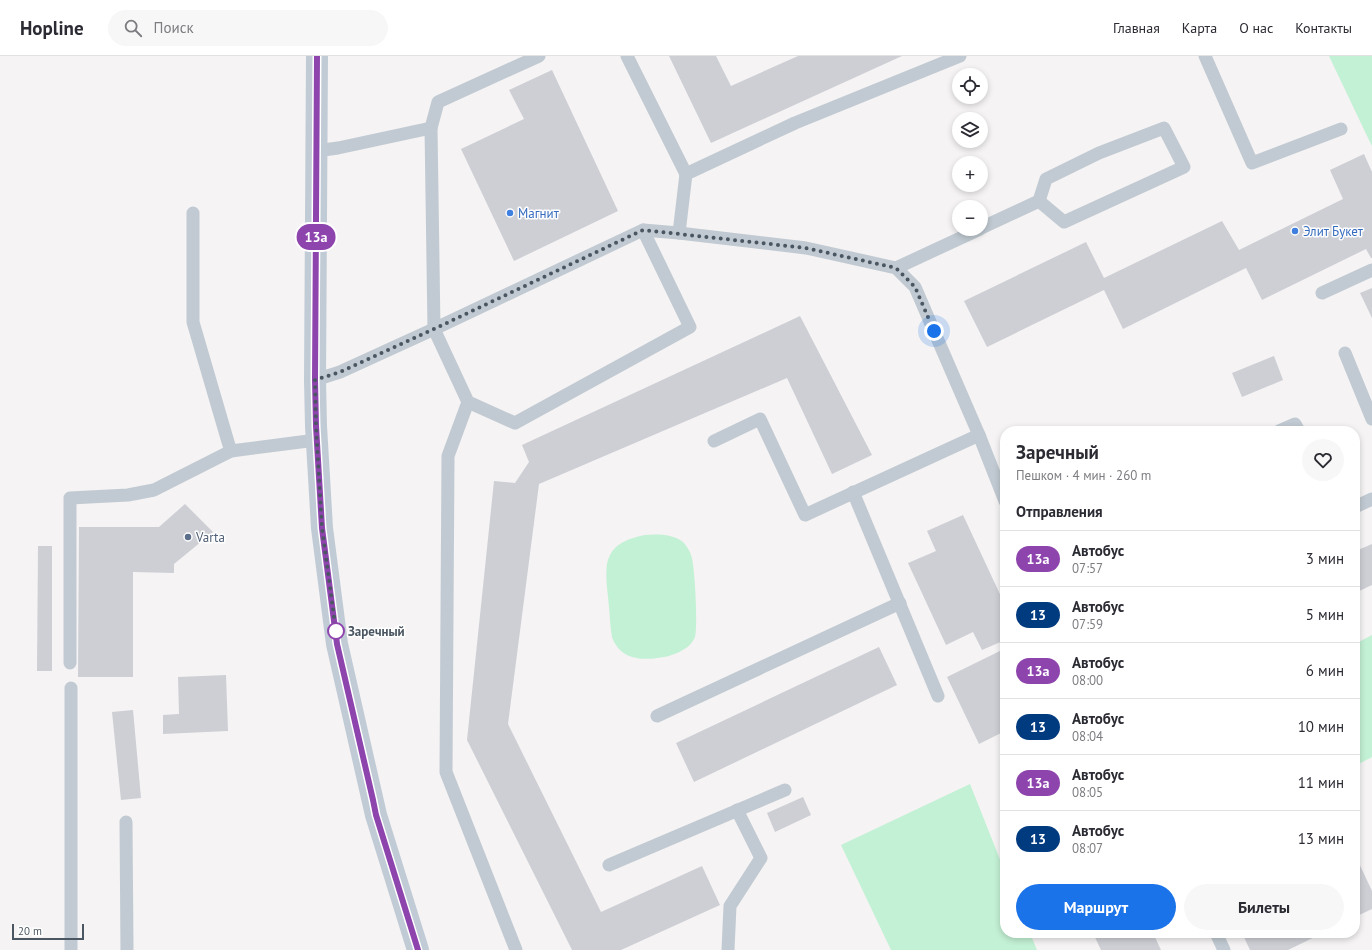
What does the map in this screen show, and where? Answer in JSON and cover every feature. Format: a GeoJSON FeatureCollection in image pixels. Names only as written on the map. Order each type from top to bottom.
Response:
{"type":"FeatureCollection","features":[{"type":"Feature","properties":{"kind":"main road"},"geometry":{"type":"LineString","coordinates":[[317,56],[315,380],[316,440],[322,528],[337,644],[376,815],[418,950]]}},
{"type":"Feature","properties":{"kind":"lane"},"geometry":{"type":"LineString","coordinates":[[539,56],[438,102],[430,128],[434,329],[468,402],[515,423],[690,327],[643,230]]}},
{"type":"Feature","properties":{"kind":"lane"},"geometry":{"type":"LineString","coordinates":[[627,56],[686,174],[679,233]]}},
{"type":"Feature","properties":{"kind":"lane"},"geometry":{"type":"LineString","coordinates":[[686,174],[795,124],[960,56]]}},
{"type":"Feature","properties":{"kind":"lane"},"geometry":{"type":"LineString","coordinates":[[1205,56],[1252,163],[1341,129]]}},
{"type":"Feature","properties":{"kind":"lane"},"geometry":{"type":"LineString","coordinates":[[316,151],[338,148],[430,128]]}},
{"type":"Feature","properties":{"kind":"lane"},"geometry":{"type":"LineString","coordinates":[[988,225],[1039,201],[1046,179],[1099,153],[1164,128],[1184,167],[1064,222],[1039,201]]}},
{"type":"Feature","properties":{"kind":"lane"},"geometry":{"type":"LineString","coordinates":[[193,213],[193,322],[231,451]]}},
{"type":"Feature","properties":{"kind":"lane"},"geometry":{"type":"LineString","coordinates":[[315,380],[340,372],[643,230],[806,248],[896,268],[915,287],[979,435],[1000,488]]}},
{"type":"Feature","properties":{"kind":"lane"},"geometry":{"type":"LineString","coordinates":[[896,268],[965,236]]}},
{"type":"Feature","properties":{"kind":"lane"},"geometry":{"type":"LineString","coordinates":[[1322,293],[1372,270]]}},
{"type":"Feature","properties":{"kind":"lane"},"geometry":{"type":"LineString","coordinates":[[1345,353],[1372,419]]}},
{"type":"Feature","properties":{"kind":"lane"},"geometry":{"type":"LineString","coordinates":[[468,402],[448,456],[446,772],[516,950]]}},
{"type":"Feature","properties":{"kind":"lane"},"geometry":{"type":"LineString","coordinates":[[714,440],[760,419],[805,515],[979,435]]}},
{"type":"Feature","properties":{"kind":"lane"},"geometry":{"type":"LineString","coordinates":[[70,662],[70,498],[128,495],[154,490],[231,451],[316,440]]}},
{"type":"Feature","properties":{"kind":"lane"},"geometry":{"type":"LineString","coordinates":[[853,492],[938,696]]}},
{"type":"Feature","properties":{"kind":"lane"},"geometry":{"type":"LineString","coordinates":[[1360,505],[1372,499]]}},
{"type":"Feature","properties":{"kind":"lane"},"geometry":{"type":"LineString","coordinates":[[657,716],[900,603]]}},
{"type":"Feature","properties":{"kind":"lane"},"geometry":{"type":"LineString","coordinates":[[71,688],[72,950]]}},
{"type":"Feature","properties":{"kind":"lane"},"geometry":{"type":"LineString","coordinates":[[609,865],[785,790]]}},
{"type":"Feature","properties":{"kind":"lane"},"geometry":{"type":"LineString","coordinates":[[728,950],[730,906],[761,858],[737,810]]}},
{"type":"Feature","properties":{"kind":"lane"},"geometry":{"type":"LineString","coordinates":[[126,822],[127,950]]}},
{"type":"Feature","properties":{"kind":"lane"},"geometry":{"type":"LineString","coordinates":[[1218,938],[1224,950]]}},
{"type":"Feature","properties":{"kind":"green space"},"geometry":{"type":"Polygon","coordinates":[[[1329,56],[1372,56],[1372,146],[1368,138],[1329,56]]]}},
{"type":"Feature","properties":{"kind":"green space"},"geometry":{"type":"Polygon","coordinates":[[[645,535],[675,537],[687,546],[692,561],[695,583],[696,610],[696,632],[693,642],[689,646],[674,654],[647,659],[632,657],[624,653],[616,646],[613,640],[606,575],[608,560],[615,548],[625,541],[645,535]]]}},
{"type":"Feature","properties":{"kind":"green space"},"geometry":{"type":"Polygon","coordinates":[[[1372,635],[1372,757],[1360,763],[1360,641],[1372,635]]]}},
{"type":"Feature","properties":{"kind":"green space"},"geometry":{"type":"Polygon","coordinates":[[[970,784],[1000,859],[1000,938],[1032,938],[1037,950],[891,950],[841,845],[970,784]]]}},
{"type":"Feature","properties":{"kind":"building"},"geometry":{"type":"Polygon","coordinates":[[[669,56],[716,56],[731,86],[798,56],[902,56],[711,143],[669,56]]]}},
{"type":"Feature","properties":{"kind":"building"},"geometry":{"type":"Polygon","coordinates":[[[552,70],[618,211],[514,261],[461,149],[524,119],[509,90],[552,70]]]}},
{"type":"Feature","properties":{"kind":"building"},"geometry":{"type":"Polygon","coordinates":[[[1364,154],[1372,172],[1372,258],[1366,249],[1262,300],[1246,268],[1123,329],[1104,290],[987,347],[964,301],[1086,242],[1104,278],[1222,221],[1239,250],[1343,199],[1330,170],[1364,154]]]}},
{"type":"Feature","properties":{"kind":"building"},"geometry":{"type":"Polygon","coordinates":[[[1372,288],[1372,318],[1360,293],[1372,288]]]}},
{"type":"Feature","properties":{"kind":"building"},"geometry":{"type":"Polygon","coordinates":[[[800,316],[872,455],[832,474],[787,378],[539,484],[508,724],[601,912],[702,866],[720,905],[621,950],[572,950],[467,740],[494,481],[515,483],[529,462],[522,445],[800,316]]]}},
{"type":"Feature","properties":{"kind":"building"},"geometry":{"type":"Polygon","coordinates":[[[1274,356],[1283,380],[1242,397],[1232,373],[1274,356]]]}},
{"type":"Feature","properties":{"kind":"building"},"geometry":{"type":"Polygon","coordinates":[[[185,504],[213,532],[174,564],[174,573],[133,572],[133,677],[78,677],[79,527],[159,527],[185,504]]]}},
{"type":"Feature","properties":{"kind":"building"},"geometry":{"type":"Polygon","coordinates":[[[963,515],[1000,594],[1000,642],[982,650],[973,632],[946,645],[908,563],[936,551],[927,531],[963,515]]]}},
{"type":"Feature","properties":{"kind":"building"},"geometry":{"type":"Polygon","coordinates":[[[1372,544],[1372,585],[1360,591],[1360,549],[1372,544]]]}},
{"type":"Feature","properties":{"kind":"building"},"geometry":{"type":"Polygon","coordinates":[[[38,546],[52,546],[52,671],[37,671],[38,546]]]}},
{"type":"Feature","properties":{"kind":"building"},"geometry":{"type":"Polygon","coordinates":[[[879,647],[897,685],[694,782],[676,743],[879,647]]]}},
{"type":"Feature","properties":{"kind":"building"},"geometry":{"type":"Polygon","coordinates":[[[1000,651],[1000,734],[979,744],[947,677],[1000,651]]]}},
{"type":"Feature","properties":{"kind":"building"},"geometry":{"type":"Polygon","coordinates":[[[226,675],[228,731],[163,734],[163,715],[179,714],[178,677],[226,675]]]}},
{"type":"Feature","properties":{"kind":"building"},"geometry":{"type":"Polygon","coordinates":[[[133,710],[141,798],[121,800],[112,712],[133,710]]]}},
{"type":"Feature","properties":{"kind":"building"},"geometry":{"type":"Polygon","coordinates":[[[803,797],[811,815],[775,832],[767,813],[803,797]]]}},
{"type":"Feature","properties":{"kind":"building"},"geometry":{"type":"Polygon","coordinates":[[[1360,865],[1372,891],[1372,909],[1360,915],[1360,865]]]}},
{"type":"Feature","properties":{"kind":"building"},"geometry":{"type":"Polygon","coordinates":[[[1095,938],[1155,938],[1161,950],[1101,950],[1095,938]]]}},
{"type":"Feature","properties":{"kind":"building"},"geometry":{"type":"Polygon","coordinates":[[[1244,938],[1313,938],[1288,950],[1250,950],[1244,938]]]}},
{"type":"Feature","properties":{"kind":"bus line","name":"13а"},"geometry":{"type":"LineString","coordinates":[[317,56],[315,380],[322,528],[337,644],[376,815],[418,950]]}},
{"type":"Feature","properties":{"kind":"place","name":"Магнит"},"geometry":{"type":"Point","coordinates":[510,213]}},
{"type":"Feature","properties":{"kind":"place","name":"Элит Букет"},"geometry":{"type":"Point","coordinates":[1295,231]}},
{"type":"Feature","properties":{"kind":"place","name":"Varta"},"geometry":{"type":"Point","coordinates":[188,537]}},
{"type":"Feature","properties":{"kind":"place","name":"Заречный"},"geometry":{"type":"Point","coordinates":[336,631]}},
{"type":"Feature","properties":{"kind":"route"},"geometry":{"type":"LineString","coordinates":[[336,631],[322,528],[315,380],[340,372],[643,230],[806,248],[896,268],[915,287],[934,331]]}}]}
